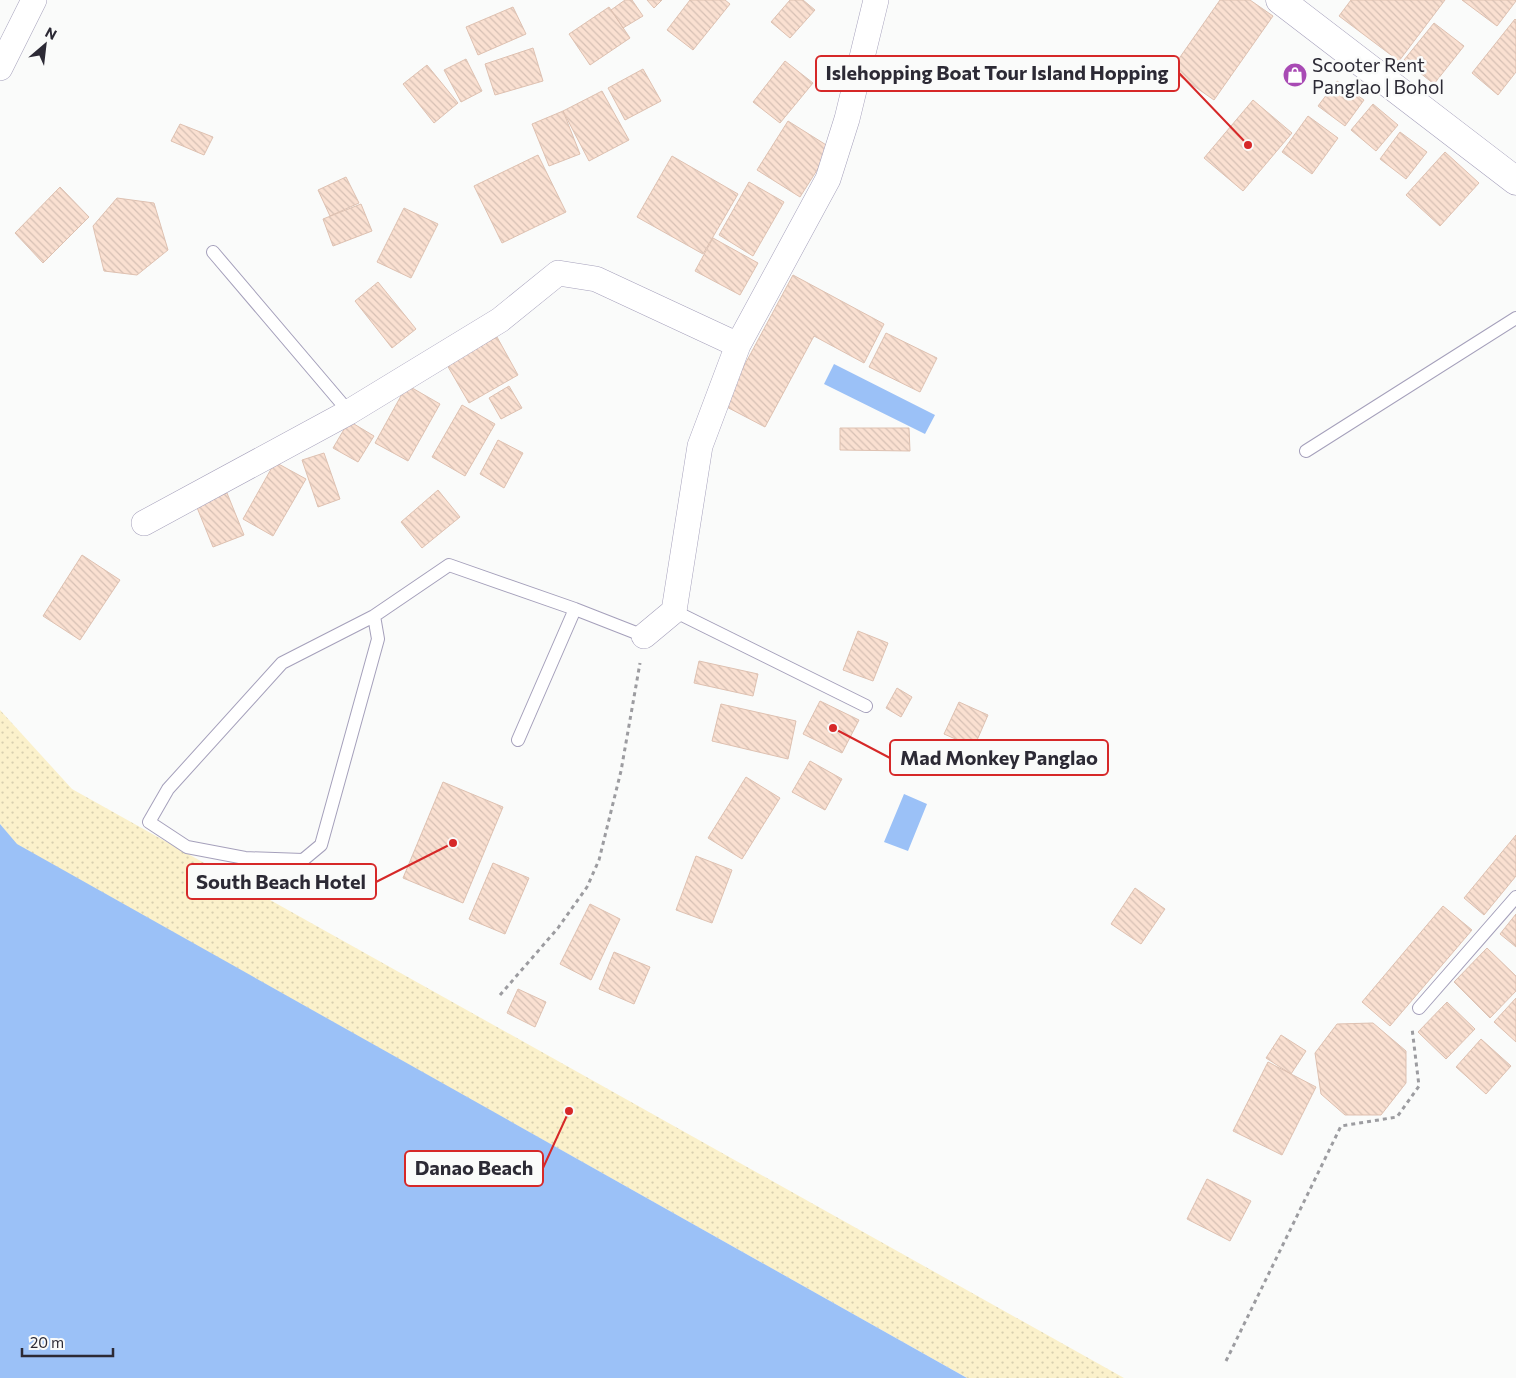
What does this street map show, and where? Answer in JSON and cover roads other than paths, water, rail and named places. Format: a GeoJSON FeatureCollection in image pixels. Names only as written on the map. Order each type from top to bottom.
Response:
{"type":"FeatureCollection","features":[{"type":"Feature","properties":{"kind":"street"},"geometry":{"type":"LineString","coordinates":[[0,68],[34,0]]}},
{"type":"Feature","properties":{"kind":"street"},"geometry":{"type":"LineString","coordinates":[[644,636],[674,611],[700,446],[738,345],[828,179],[847,119],[876,0]]}},
{"type":"Feature","properties":{"kind":"street"},"geometry":{"type":"LineString","coordinates":[[1280,0],[1516,181]]}},
{"type":"Feature","properties":{"kind":"street"},"geometry":{"type":"LineString","coordinates":[[144,523],[349,412],[500,320],[558,273],[596,279],[738,345]]}},
{"type":"Feature","properties":{"kind":"lane"},"geometry":{"type":"LineString","coordinates":[[213,252],[349,412]]}},
{"type":"Feature","properties":{"kind":"lane"},"geometry":{"type":"LineString","coordinates":[[1306,451],[1516,318]]}},
{"type":"Feature","properties":{"kind":"lane"},"geometry":{"type":"LineString","coordinates":[[374,616],[378,639],[322,845],[302,860],[245,858],[187,847],[148,822],[168,789],[282,663],[374,616],[449,565],[575,609],[644,636]]}},
{"type":"Feature","properties":{"kind":"lane"},"geometry":{"type":"LineString","coordinates":[[518,740],[575,609]]}},
{"type":"Feature","properties":{"kind":"lane"},"geometry":{"type":"LineString","coordinates":[[674,611],[866,706]]}},
{"type":"Feature","properties":{"kind":"lane"},"geometry":{"type":"LineString","coordinates":[[1419,1008],[1516,897]]}},
{"type":"Feature","properties":{"kind":"water"},"geometry":{"type":"Polygon","coordinates":[[[834,364],[935,415],[925,434],[824,384],[834,364]]]}},
{"type":"Feature","properties":{"kind":"water"},"geometry":{"type":"Polygon","coordinates":[[[904,794],[927,804],[908,851],[884,842],[904,794]]]}},
{"type":"Feature","properties":{"kind":"water"},"geometry":{"type":"Polygon","coordinates":[[[0,824],[17,844],[967,1378],[0,1378],[0,824]]]}},
{"type":"Feature","properties":{"kind":"place","name":"Scooter Rent Panglao | Bohol"},"geometry":{"type":"Point","coordinates":[1295,75]}},
{"type":"Feature","properties":{"kind":"place","name":"Islehopping Boat Tour Island Hopping"},"geometry":{"type":"Point","coordinates":[1248,145]}},
{"type":"Feature","properties":{"kind":"place","name":"Mad Monkey Panglao"},"geometry":{"type":"Point","coordinates":[833,728]}},
{"type":"Feature","properties":{"kind":"place","name":"South Beach Hotel"},"geometry":{"type":"Point","coordinates":[453,843]}},
{"type":"Feature","properties":{"kind":"place","name":"Danao Beach"},"geometry":{"type":"Point","coordinates":[569,1111]}}]}
